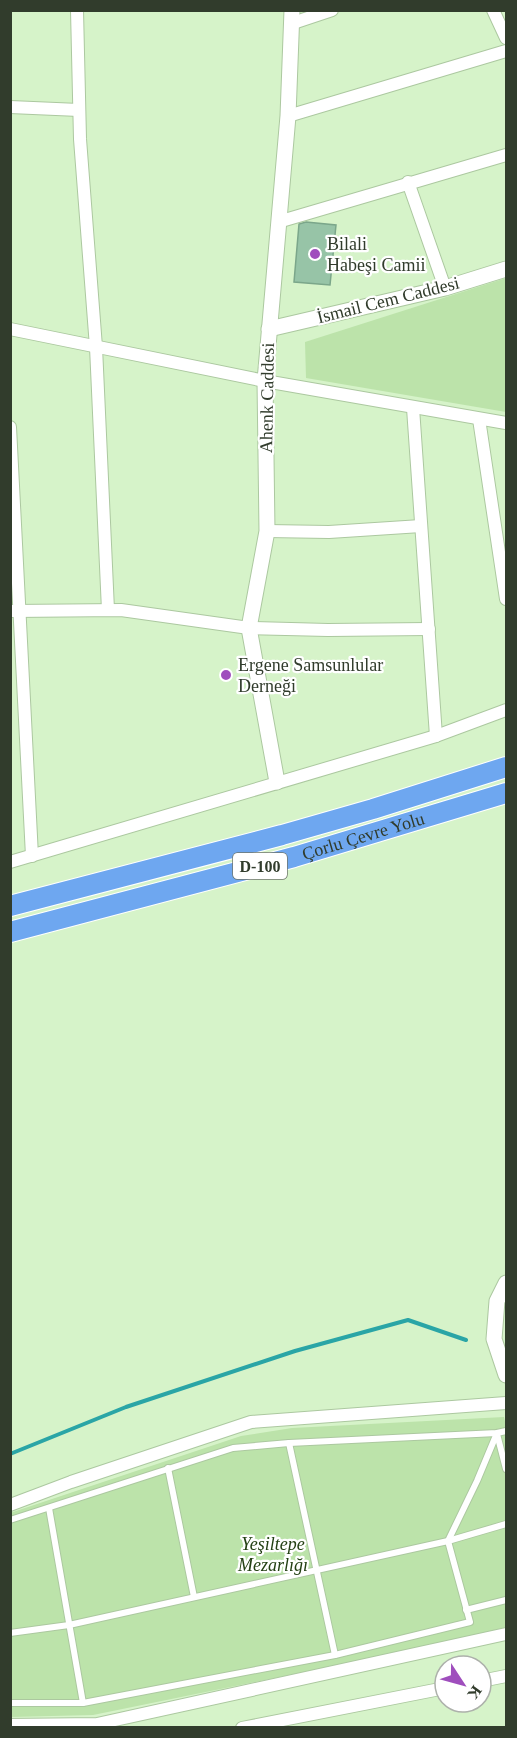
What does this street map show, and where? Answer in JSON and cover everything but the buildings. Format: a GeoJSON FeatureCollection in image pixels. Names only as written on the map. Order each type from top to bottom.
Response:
{"type":"FeatureCollection","features":[{"type":"Feature","properties":{"kind":"highway","name":"Çorlu Çevre Yolu"},"geometry":{"type":"LineString","coordinates":[[10,906],[282,835],[507,767]]}},
{"type":"Feature","properties":{"kind":"highway","name":"Çorlu Çevre Yolu"},"geometry":{"type":"LineString","coordinates":[[10,932],[294,857],[507,793]]}},
{"type":"Feature","properties":{"kind":"street"},"geometry":{"type":"LineString","coordinates":[[77,10],[80,139],[96,347],[108,610]]}},
{"type":"Feature","properties":{"kind":"street"},"geometry":{"type":"LineString","coordinates":[[293,17],[332,10]]}},
{"type":"Feature","properties":{"kind":"street"},"geometry":{"type":"LineString","coordinates":[[493,10],[507,39]]}},
{"type":"Feature","properties":{"kind":"street","name":"Ahenk Caddesi"},"geometry":{"type":"LineString","coordinates":[[277,782],[249,627],[267,531],[265,381],[288,116],[293,17]]}},
{"type":"Feature","properties":{"kind":"street"},"geometry":{"type":"LineString","coordinates":[[288,116],[507,51]]}},
{"type":"Feature","properties":{"kind":"street"},"geometry":{"type":"LineString","coordinates":[[10,107],[79,110]]}},
{"type":"Feature","properties":{"kind":"street"},"geometry":{"type":"LineString","coordinates":[[278,222],[507,154]]}},
{"type":"Feature","properties":{"kind":"street"},"geometry":{"type":"LineString","coordinates":[[408,182],[445,288]]}},
{"type":"Feature","properties":{"kind":"street","name":"İsmail Cem Caddesi"},"geometry":{"type":"LineString","coordinates":[[269,329],[445,288],[507,269]]}},
{"type":"Feature","properties":{"kind":"street"},"geometry":{"type":"LineString","coordinates":[[10,329],[265,381],[507,423]]}},
{"type":"Feature","properties":{"kind":"street"},"geometry":{"type":"LineString","coordinates":[[413,408],[436,736]]}},
{"type":"Feature","properties":{"kind":"street"},"geometry":{"type":"LineString","coordinates":[[479,418],[507,599]]}},
{"type":"Feature","properties":{"kind":"street"},"geometry":{"type":"LineString","coordinates":[[10,427],[14,611],[32,856]]}},
{"type":"Feature","properties":{"kind":"street"},"geometry":{"type":"LineString","coordinates":[[267,531],[329,532],[421,526]]}},
{"type":"Feature","properties":{"kind":"street"},"geometry":{"type":"LineString","coordinates":[[14,611],[121,610],[249,627],[328,630],[429,629]]}},
{"type":"Feature","properties":{"kind":"street"},"geometry":{"type":"LineString","coordinates":[[10,862],[436,736],[507,710]]}},
{"type":"Feature","properties":{"kind":"street"},"geometry":{"type":"LineString","coordinates":[[507,1283],[497,1301],[494,1339],[507,1375]]}},
{"type":"Feature","properties":{"kind":"street"},"geometry":{"type":"LineString","coordinates":[[10,1505],[71,1482],[251,1422],[507,1403]]}},
{"type":"Feature","properties":{"kind":"street"},"geometry":{"type":"LineString","coordinates":[[10,1725],[97,1724],[507,1634]]}},
{"type":"Feature","properties":{"kind":"street"},"geometry":{"type":"LineString","coordinates":[[242,1728],[433,1690]]}},
{"type":"Feature","properties":{"kind":"lane"},"geometry":{"type":"LineString","coordinates":[[10,1520],[233,1448],[507,1431]]}},
{"type":"Feature","properties":{"kind":"lane"},"geometry":{"type":"LineString","coordinates":[[497,1433],[507,1469]]}},
{"type":"Feature","properties":{"kind":"lane"},"geometry":{"type":"LineString","coordinates":[[10,1703],[83,1703],[335,1655],[470,1622],[448,1541],[497,1433]]}},
{"type":"Feature","properties":{"kind":"lane"},"geometry":{"type":"LineString","coordinates":[[289,1443],[335,1655]]}},
{"type":"Feature","properties":{"kind":"lane"},"geometry":{"type":"LineString","coordinates":[[168,1468],[194,1597]]}},
{"type":"Feature","properties":{"kind":"lane"},"geometry":{"type":"LineString","coordinates":[[49,1508],[83,1703]]}},
{"type":"Feature","properties":{"kind":"lane"},"geometry":{"type":"LineString","coordinates":[[10,1633],[69,1625],[448,1541],[507,1524]]}},
{"type":"Feature","properties":{"kind":"lane"},"geometry":{"type":"LineString","coordinates":[[466,1610],[507,1600]]}},
{"type":"Feature","properties":{"kind":"green space"},"geometry":{"type":"Polygon","coordinates":[[[506,278],[506,412],[306,378],[305,342],[506,278]]]}},
{"type":"Feature","properties":{"kind":"green space","name":"Yeşiltepe Mezarlığı"},"geometry":{"type":"Polygon","coordinates":[[[504,1417],[506,1426],[506,1627],[441,1644],[93,1715],[11,1717],[10,1513],[241,1436],[292,1428],[504,1417]]]}},
{"type":"Feature","properties":{"kind":"waterway"},"geometry":{"type":"LineString","coordinates":[[10,1454],[126,1407],[295,1351],[408,1320],[466,1340]]}},
{"type":"Feature","properties":{"kind":"place","name":"Bilali Habeşi Camii"},"geometry":{"type":"Point","coordinates":[315,254]}},
{"type":"Feature","properties":{"kind":"place","name":"Ergene Samsunlular Derneği"},"geometry":{"type":"Point","coordinates":[226,675]}}]}
